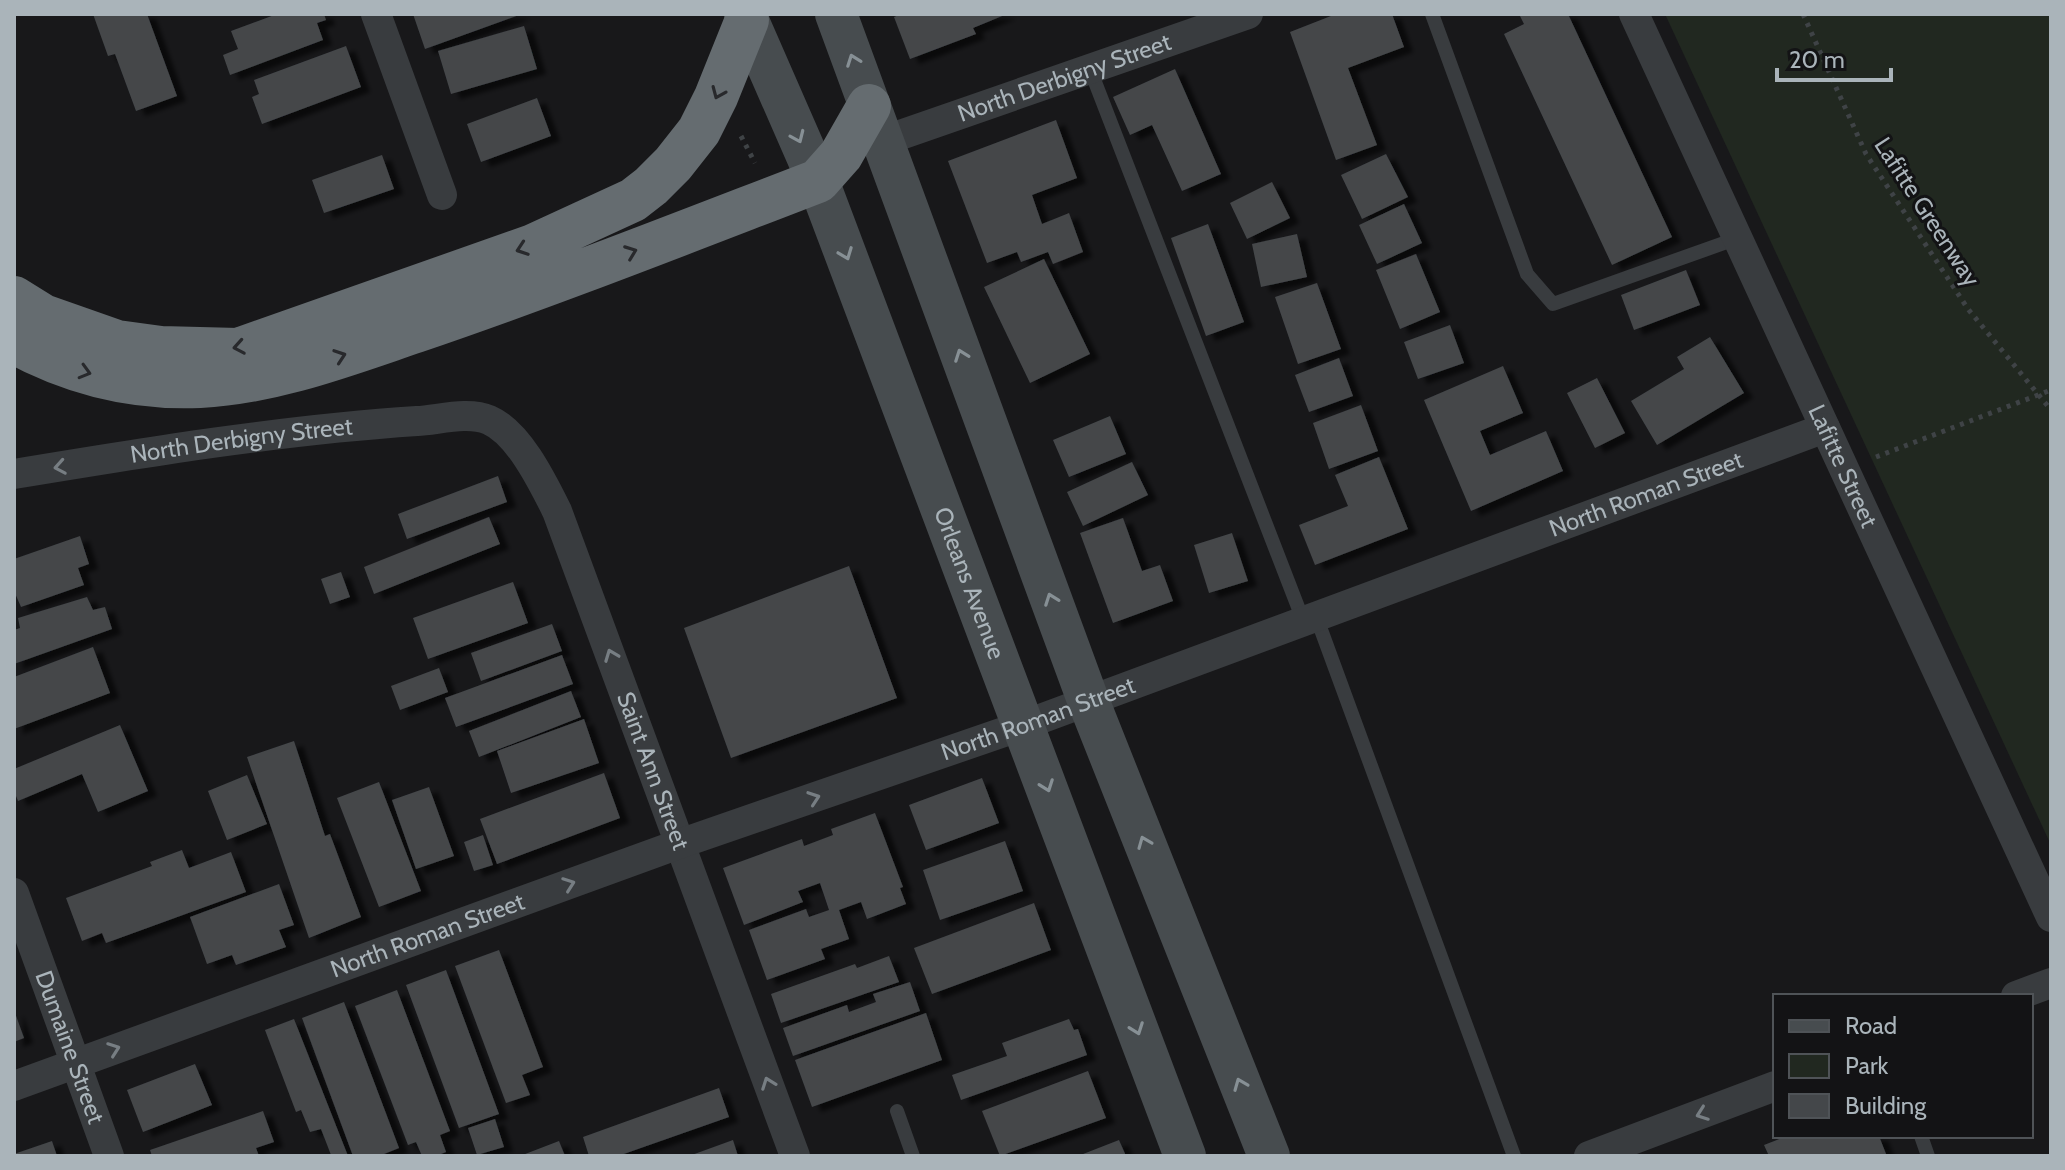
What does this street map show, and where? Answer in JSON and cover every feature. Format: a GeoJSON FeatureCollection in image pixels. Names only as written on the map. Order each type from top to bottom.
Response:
{"type":"FeatureCollection","features":[{"type":"Feature","properties":{"kind":"highway"},"geometry":{"type":"LineString","coordinates":[[14,298],[43,316],[117,342],[161,348],[238,350],[533,246],[633,200],[651,186],[699,131],[716,97],[746,17]]}},
{"type":"Feature","properties":{"kind":"highway"},"geometry":{"type":"LineString","coordinates":[[14,342],[43,358],[87,374],[134,383],[196,386],[249,380],[305,368],[480,309],[818,181],[876,123]]}},
{"type":"Feature","properties":{"kind":"street"},"geometry":{"type":"LineString","coordinates":[[376,14],[442,195]]}},
{"type":"Feature","properties":{"kind":"street"},"geometry":{"type":"LineString","coordinates":[[836,14],[1088,700],[1269,1156]]}},
{"type":"Feature","properties":{"kind":"street","name":"North Derbigny Street"},"geometry":{"type":"LineString","coordinates":[[876,123],[1090,69],[1248,14]]}},
{"type":"Feature","properties":{"kind":"street","name":"Lafitte Street"},"geometry":{"type":"LineString","coordinates":[[1634,14],[2051,917]]}},
{"type":"Feature","properties":{"kind":"street","name":"Orleans Avenue"},"geometry":{"type":"LineString","coordinates":[[746,17],[818,181],[1185,1156]]}},
{"type":"Feature","properties":{"kind":"street","name":"North Derbigny Street"},"geometry":{"type":"LineString","coordinates":[[14,474],[173,448],[361,425],[470,416]]}},
{"type":"Feature","properties":{"kind":"street","name":"Saint Ann Street"},"geometry":{"type":"LineString","coordinates":[[470,416],[490,420],[510,437],[535,466],[557,511],[795,1156]]}},
{"type":"Feature","properties":{"kind":"street","name":"North Roman Street"},"geometry":{"type":"LineString","coordinates":[[14,1086],[682,843],[1024,725],[1825,428]]}},
{"type":"Feature","properties":{"kind":"street","name":"Dumaine Street"},"geometry":{"type":"LineString","coordinates":[[14,893],[109,1156]]}},
{"type":"Feature","properties":{"kind":"street"},"geometry":{"type":"LineString","coordinates":[[2021,994],[2051,983]]}},
{"type":"Feature","properties":{"kind":"street"},"geometry":{"type":"LineString","coordinates":[[1589,1156],[1773,1087]]}},
{"type":"Feature","properties":{"kind":"lane"},"geometry":{"type":"LineString","coordinates":[[1432,14],[1527,274],[1553,304],[1738,238]]}},
{"type":"Feature","properties":{"kind":"lane"},"geometry":{"type":"LineString","coordinates":[[1090,69],[1309,618],[1514,1156]]}},
{"type":"Feature","properties":{"kind":"lane"},"geometry":{"type":"LineString","coordinates":[[897,1111],[913,1156]]}},
{"type":"Feature","properties":{"kind":"path","name":"Lafitte Greenway"},"geometry":{"type":"LineString","coordinates":[[1803,14],[1866,154],[1968,309],[2051,410]]}},
{"type":"Feature","properties":{"kind":"path"},"geometry":{"type":"LineString","coordinates":[[740,135],[763,177]]}},
{"type":"Feature","properties":{"kind":"path"},"geometry":{"type":"LineString","coordinates":[[1825,428],[1869,459],[2051,390]]}},
{"type":"Feature","properties":{"kind":"green space"},"geometry":{"type":"Polygon","coordinates":[[[1665,14],[2051,14],[2051,845],[1665,14]]]}},
{"type":"Feature","properties":{"kind":"building"},"geometry":{"type":"Polygon","coordinates":[[[93,14],[147,14],[177,96],[136,111],[115,54],[108,56],[93,14]]]}},
{"type":"Feature","properties":{"kind":"building"},"geometry":{"type":"Polygon","coordinates":[[[277,14],[324,14],[326,20],[317,23],[323,40],[230,75],[223,55],[238,49],[231,31],[277,14]]]}},
{"type":"Feature","properties":{"kind":"building"},"geometry":{"type":"Polygon","coordinates":[[[413,14],[522,14],[425,49],[413,14]]]}},
{"type":"Feature","properties":{"kind":"building"},"geometry":{"type":"Polygon","coordinates":[[[901,14],[1007,14],[973,28],[976,34],[910,59],[894,17],[901,14]]]}},
{"type":"Feature","properties":{"kind":"building"},"geometry":{"type":"Polygon","coordinates":[[[1336,14],[1392,14],[1404,47],[1348,68],[1377,145],[1336,160],[1290,32],[1336,14]]]}},
{"type":"Feature","properties":{"kind":"building"},"geometry":{"type":"Polygon","coordinates":[[[1519,14],[1568,14],[1672,237],[1612,265],[1504,34],[1524,24],[1519,14]]]}},
{"type":"Feature","properties":{"kind":"building"},"geometry":{"type":"Polygon","coordinates":[[[524,26],[537,69],[451,94],[438,51],[524,26]]]}},
{"type":"Feature","properties":{"kind":"building"},"geometry":{"type":"Polygon","coordinates":[[[346,46],[361,87],[262,124],[252,97],[259,94],[254,80],[346,46]]]}},
{"type":"Feature","properties":{"kind":"building"},"geometry":{"type":"Polygon","coordinates":[[[1175,69],[1221,174],[1182,191],[1152,125],[1130,135],[1113,97],[1175,69]]]}},
{"type":"Feature","properties":{"kind":"building"},"geometry":{"type":"Polygon","coordinates":[[[537,98],[551,136],[481,162],[467,124],[537,98]]]}},
{"type":"Feature","properties":{"kind":"building"},"geometry":{"type":"Polygon","coordinates":[[[1056,120],[1077,178],[1032,195],[1042,224],[1069,213],[1083,252],[1053,264],[1048,252],[1021,262],[1017,252],[987,263],[948,161],[1056,120]]]}},
{"type":"Feature","properties":{"kind":"building"},"geometry":{"type":"Polygon","coordinates":[[[1386,154],[1408,197],[1362,219],[1341,175],[1386,154]]]}},
{"type":"Feature","properties":{"kind":"building"},"geometry":{"type":"Polygon","coordinates":[[[382,155],[394,189],[324,213],[312,180],[382,155]]]}},
{"type":"Feature","properties":{"kind":"building"},"geometry":{"type":"Polygon","coordinates":[[[1272,182],[1290,218],[1247,239],[1230,203],[1272,182]]]}},
{"type":"Feature","properties":{"kind":"building"},"geometry":{"type":"Polygon","coordinates":[[[1404,204],[1422,243],[1377,264],[1359,225],[1404,204]]]}},
{"type":"Feature","properties":{"kind":"building"},"geometry":{"type":"Polygon","coordinates":[[[1208,224],[1244,322],[1206,336],[1171,238],[1208,224]]]}},
{"type":"Feature","properties":{"kind":"building"},"geometry":{"type":"Polygon","coordinates":[[[1297,234],[1307,277],[1261,287],[1252,244],[1297,234]]]}},
{"type":"Feature","properties":{"kind":"building"},"geometry":{"type":"Polygon","coordinates":[[[1416,254],[1440,312],[1400,329],[1376,270],[1416,254]]]}},
{"type":"Feature","properties":{"kind":"building"},"geometry":{"type":"Polygon","coordinates":[[[1044,259],[1090,354],[1030,383],[984,287],[1044,259]]]}},
{"type":"Feature","properties":{"kind":"building"},"geometry":{"type":"Polygon","coordinates":[[[1686,270],[1700,305],[1634,330],[1621,295],[1686,270]]]}},
{"type":"Feature","properties":{"kind":"building"},"geometry":{"type":"Polygon","coordinates":[[[1317,283],[1341,349],[1298,364],[1275,297],[1317,283]]]}},
{"type":"Feature","properties":{"kind":"building"},"geometry":{"type":"Polygon","coordinates":[[[1450,325],[1464,363],[1418,379],[1404,342],[1450,325]]]}},
{"type":"Feature","properties":{"kind":"building"},"geometry":{"type":"Polygon","coordinates":[[[1710,337],[1744,393],[1657,445],[1631,401],[1684,369],[1677,357],[1710,337]]]}},
{"type":"Feature","properties":{"kind":"building"},"geometry":{"type":"Polygon","coordinates":[[[1339,358],[1353,396],[1309,412],[1295,375],[1339,358]]]}},
{"type":"Feature","properties":{"kind":"building"},"geometry":{"type":"Polygon","coordinates":[[[1503,366],[1523,413],[1480,431],[1490,455],[1546,431],[1563,471],[1471,511],[1424,400],[1503,366]]]}},
{"type":"Feature","properties":{"kind":"building"},"geometry":{"type":"Polygon","coordinates":[[[1597,378],[1625,433],[1595,448],[1567,393],[1597,378]]]}},
{"type":"Feature","properties":{"kind":"building"},"geometry":{"type":"Polygon","coordinates":[[[1361,405],[1378,451],[1329,469],[1313,423],[1361,405]]]}},
{"type":"Feature","properties":{"kind":"building"},"geometry":{"type":"Polygon","coordinates":[[[1110,416],[1126,454],[1069,477],[1053,440],[1110,416]]]}},
{"type":"Feature","properties":{"kind":"building"},"geometry":{"type":"Polygon","coordinates":[[[1379,457],[1408,529],[1315,565],[1299,525],[1348,506],[1335,475],[1379,457]]]}},
{"type":"Feature","properties":{"kind":"building"},"geometry":{"type":"Polygon","coordinates":[[[1132,462],[1148,495],[1083,526],[1067,492],[1132,462]]]}},
{"type":"Feature","properties":{"kind":"building"},"geometry":{"type":"Polygon","coordinates":[[[498,476],[507,502],[407,539],[398,514],[498,476]]]}},
{"type":"Feature","properties":{"kind":"building"},"geometry":{"type":"Polygon","coordinates":[[[489,517],[500,544],[374,594],[364,567],[489,517]]]}},
{"type":"Feature","properties":{"kind":"building"},"geometry":{"type":"Polygon","coordinates":[[[1123,518],[1142,571],[1160,565],[1173,601],[1113,623],[1080,533],[1123,518]]]}},
{"type":"Feature","properties":{"kind":"building"},"geometry":{"type":"Polygon","coordinates":[[[1232,533],[1248,581],[1209,593],[1194,545],[1232,533]]]}},
{"type":"Feature","properties":{"kind":"building"},"geometry":{"type":"Polygon","coordinates":[[[80,536],[89,564],[78,568],[84,585],[21,607],[14,591],[14,559],[80,536]]]}},
{"type":"Feature","properties":{"kind":"building"},"geometry":{"type":"Polygon","coordinates":[[[849,566],[897,698],[731,758],[684,628],[849,566]]]}},
{"type":"Feature","properties":{"kind":"building"},"geometry":{"type":"Polygon","coordinates":[[[341,572],[350,597],[330,604],[321,579],[341,572]]]}},
{"type":"Feature","properties":{"kind":"building"},"geometry":{"type":"Polygon","coordinates":[[[513,582],[528,623],[428,659],[413,618],[513,582]]]}},
{"type":"Feature","properties":{"kind":"building"},"geometry":{"type":"Polygon","coordinates":[[[87,597],[93,610],[105,607],[112,629],[14,664],[14,630],[20,628],[18,618],[87,597]]]}},
{"type":"Feature","properties":{"kind":"building"},"geometry":{"type":"Polygon","coordinates":[[[552,624],[562,651],[481,681],[471,653],[552,624]]]}},
{"type":"Feature","properties":{"kind":"building"},"geometry":{"type":"Polygon","coordinates":[[[93,647],[110,693],[14,729],[14,677],[93,647]]]}},
{"type":"Feature","properties":{"kind":"building"},"geometry":{"type":"Polygon","coordinates":[[[562,655],[573,684],[456,727],[445,698],[562,655]]]}},
{"type":"Feature","properties":{"kind":"building"},"geometry":{"type":"Polygon","coordinates":[[[439,668],[448,692],[400,710],[391,686],[439,668]]]}},
{"type":"Feature","properties":{"kind":"building"},"geometry":{"type":"Polygon","coordinates":[[[571,691],[581,717],[479,757],[469,731],[571,691]]]}},
{"type":"Feature","properties":{"kind":"building"},"geometry":{"type":"Polygon","coordinates":[[[584,719],[599,763],[511,793],[497,751],[584,719]]]}},
{"type":"Feature","properties":{"kind":"building"},"geometry":{"type":"Polygon","coordinates":[[[120,725],[148,791],[98,812],[82,774],[18,801],[14,791],[14,769],[120,725]]]}},
{"type":"Feature","properties":{"kind":"building"},"geometry":{"type":"Polygon","coordinates":[[[294,741],[325,836],[330,834],[361,917],[309,938],[247,757],[294,741]]]}},
{"type":"Feature","properties":{"kind":"building"},"geometry":{"type":"Polygon","coordinates":[[[604,773],[620,818],[497,864],[480,819],[604,773]]]}},
{"type":"Feature","properties":{"kind":"building"},"geometry":{"type":"Polygon","coordinates":[[[247,775],[267,824],[227,840],[208,791],[247,775]]]}},
{"type":"Feature","properties":{"kind":"building"},"geometry":{"type":"Polygon","coordinates":[[[982,778],[999,823],[926,850],[909,805],[982,778]]]}},
{"type":"Feature","properties":{"kind":"building"},"geometry":{"type":"Polygon","coordinates":[[[379,782],[421,891],[379,907],[337,798],[379,782]]]}},
{"type":"Feature","properties":{"kind":"building"},"geometry":{"type":"Polygon","coordinates":[[[429,787],[454,856],[416,869],[392,800],[429,787]]]}},
{"type":"Feature","properties":{"kind":"building"},"geometry":{"type":"Polygon","coordinates":[[[875,813],[903,887],[900,888],[906,904],[867,919],[861,902],[839,910],[849,939],[821,949],[825,959],[767,980],[749,930],[806,909],[809,917],[829,910],[820,883],[798,891],[803,902],[744,925],[723,868],[802,839],[804,846],[833,835],[831,829],[875,813]]]}},
{"type":"Feature","properties":{"kind":"building"},"geometry":{"type":"Polygon","coordinates":[[[483,835],[493,865],[474,871],[464,842],[483,835]]]}},
{"type":"Feature","properties":{"kind":"building"},"geometry":{"type":"Polygon","coordinates":[[[1005,841],[1023,891],[940,920],[923,870],[1005,841]]]}},
{"type":"Feature","properties":{"kind":"building"},"geometry":{"type":"Polygon","coordinates":[[[182,850],[189,868],[231,852],[246,892],[106,943],[102,933],[82,941],[66,898],[152,866],[150,862],[182,850]]]}},
{"type":"Feature","properties":{"kind":"building"},"geometry":{"type":"Polygon","coordinates":[[[279,884],[294,925],[279,930],[286,947],[236,965],[232,955],[207,964],[190,917],[279,884]]]}},
{"type":"Feature","properties":{"kind":"building"},"geometry":{"type":"Polygon","coordinates":[[[1034,903],[1051,950],[932,994],[914,948],[1034,903]]]}},
{"type":"Feature","properties":{"kind":"building"},"geometry":{"type":"Polygon","coordinates":[[[499,950],[543,1067],[522,1075],[530,1095],[506,1103],[455,966],[499,950]]]}},
{"type":"Feature","properties":{"kind":"building"},"geometry":{"type":"Polygon","coordinates":[[[889,956],[899,982],[781,1023],[771,994],[855,964],[857,968],[889,956]]]}},
{"type":"Feature","properties":{"kind":"building"},"geometry":{"type":"Polygon","coordinates":[[[446,970],[499,1114],[459,1128],[406,985],[446,970]]]}},
{"type":"Feature","properties":{"kind":"building"},"geometry":{"type":"Polygon","coordinates":[[[910,982],[920,1011],[793,1056],[783,1028],[847,1005],[849,1012],[876,1002],[873,994],[910,982]]]}},
{"type":"Feature","properties":{"kind":"building"},"geometry":{"type":"Polygon","coordinates":[[[397,990],[450,1131],[440,1135],[446,1152],[436,1156],[422,1156],[416,1142],[408,1145],[355,1006],[397,990]]]}},
{"type":"Feature","properties":{"kind":"building"},"geometry":{"type":"Polygon","coordinates":[[[344,1002],[399,1148],[379,1156],[353,1156],[302,1018],[344,1002]]]}},
{"type":"Feature","properties":{"kind":"building"},"geometry":{"type":"Polygon","coordinates":[[[14,1010],[24,1038],[14,1042],[14,1010]]]}},
{"type":"Feature","properties":{"kind":"building"},"geometry":{"type":"Polygon","coordinates":[[[926,1013],[942,1060],[812,1107],[795,1060],[926,1013]]]}},
{"type":"Feature","properties":{"kind":"building"},"geometry":{"type":"Polygon","coordinates":[[[294,1019],[348,1156],[331,1155],[321,1129],[310,1132],[301,1110],[296,1112],[265,1030],[294,1019]]]}},
{"type":"Feature","properties":{"kind":"building"},"geometry":{"type":"Polygon","coordinates":[[[1069,1019],[1074,1030],[1078,1029],[1087,1055],[961,1100],[952,1075],[1007,1056],[1002,1043],[1069,1019]]]}},
{"type":"Feature","properties":{"kind":"building"},"geometry":{"type":"Polygon","coordinates":[[[195,1064],[212,1105],[143,1132],[127,1090],[195,1064]]]}},
{"type":"Feature","properties":{"kind":"building"},"geometry":{"type":"Polygon","coordinates":[[[1088,1071],[1106,1118],[1000,1156],[982,1111],[1088,1071]]]}},
{"type":"Feature","properties":{"kind":"building"},"geometry":{"type":"Polygon","coordinates":[[[719,1088],[729,1117],[618,1156],[589,1156],[583,1137],[719,1088]]]}},
{"type":"Feature","properties":{"kind":"building"},"geometry":{"type":"Polygon","coordinates":[[[263,1111],[274,1142],[256,1148],[259,1156],[152,1156],[150,1150],[263,1111]]]}},
{"type":"Feature","properties":{"kind":"building"},"geometry":{"type":"Polygon","coordinates":[[[495,1119],[504,1147],[477,1155],[468,1128],[495,1119]]]}},
{"type":"Feature","properties":{"kind":"building"},"geometry":{"type":"Polygon","coordinates":[[[1782,1138],[1880,1138],[1886,1154],[1769,1156],[1764,1145],[1782,1138]]]}},
{"type":"Feature","properties":{"kind":"building"},"geometry":{"type":"Polygon","coordinates":[[[733,1140],[738,1156],[689,1156],[733,1140]]]}},
{"type":"Feature","properties":{"kind":"building"},"geometry":{"type":"Polygon","coordinates":[[[1119,1140],[1126,1156],[1078,1156],[1119,1140]]]}},
{"type":"Feature","properties":{"kind":"building"},"geometry":{"type":"Polygon","coordinates":[[[52,1141],[57,1156],[14,1156],[14,1154],[52,1141]]]}},
{"type":"Feature","properties":{"kind":"building"},"geometry":{"type":"Polygon","coordinates":[[[559,1141],[565,1156],[520,1156],[559,1141]]]}}]}
